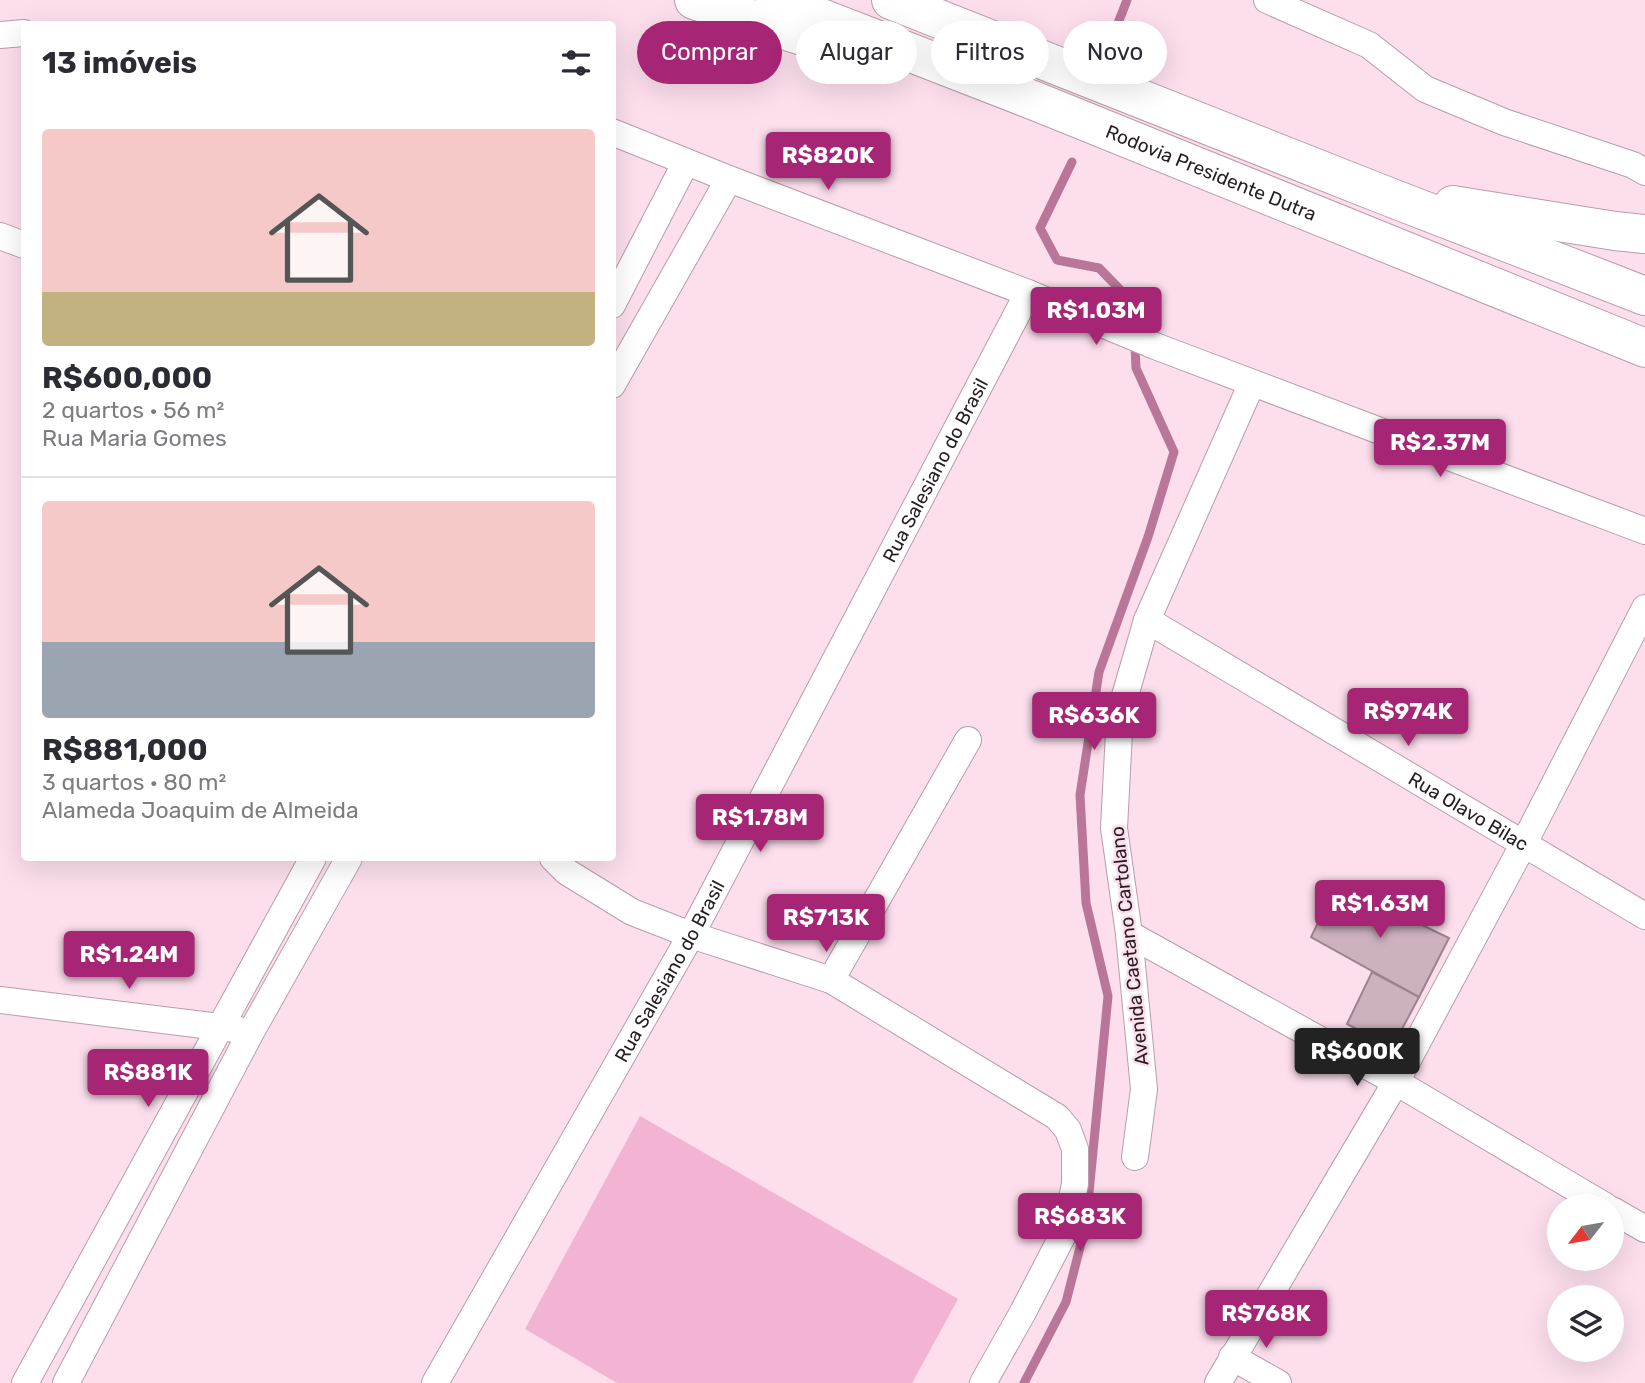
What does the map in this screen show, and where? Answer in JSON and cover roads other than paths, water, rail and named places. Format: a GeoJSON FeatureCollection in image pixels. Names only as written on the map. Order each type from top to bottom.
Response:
{"type":"FeatureCollection","features":[{"type":"Feature","properties":{"kind":"highway"},"geometry":{"type":"LineString","coordinates":[[694,0],[839,48],[1040,103]]}},
{"type":"Feature","properties":{"kind":"highway","name":"Rodovia Presidente Dutra"},"geometry":{"type":"LineString","coordinates":[[775,0],[1040,103],[1645,348]]}},
{"type":"Feature","properties":{"kind":"highway"},"geometry":{"type":"LineString","coordinates":[[891,0],[1379,194],[1645,296]]}},
{"type":"Feature","properties":{"kind":"highway"},"geometry":{"type":"LineString","coordinates":[[1379,194],[1645,234]]}},
{"type":"Feature","properties":{"kind":"street"},"geometry":{"type":"LineString","coordinates":[[1267,0],[1369,45],[1425,89],[1504,122],[1633,165],[1645,172]]}},
{"type":"Feature","properties":{"kind":"street"},"geometry":{"type":"LineString","coordinates":[[0,36],[21,33]]}},
{"type":"Feature","properties":{"kind":"street"},"geometry":{"type":"LineString","coordinates":[[616,134],[1028,293],[1155,346],[1645,531]]}},
{"type":"Feature","properties":{"kind":"street"},"geometry":{"type":"LineString","coordinates":[[616,297],[686,162]]}},
{"type":"Feature","properties":{"kind":"street"},"geometry":{"type":"LineString","coordinates":[[616,379],[729,179]]}},
{"type":"Feature","properties":{"kind":"street"},"geometry":{"type":"LineString","coordinates":[[0,236],[21,244]]}},
{"type":"Feature","properties":{"kind":"street","name":"Rua Salesiano do Brasil"},"geometry":{"type":"LineString","coordinates":[[436,1383],[691,935],[1028,293]]}},
{"type":"Feature","properties":{"kind":"street","name":"Avenida Caetano Cartolano"},"geometry":{"type":"LineString","coordinates":[[1135,1157],[1144,1089],[1129,934],[1114,828],[1120,713],[1147,620],[1252,383]]}},
{"type":"Feature","properties":{"kind":"street"},"geometry":{"type":"LineString","coordinates":[[1218,1383],[1396,1082],[1523,845],[1645,608]]}},
{"type":"Feature","properties":{"kind":"street","name":"Rua Olavo Bilac"},"geometry":{"type":"LineString","coordinates":[[1147,620],[1645,916]]}},
{"type":"Feature","properties":{"kind":"street"},"geometry":{"type":"LineString","coordinates":[[831,980],[968,740]]}},
{"type":"Feature","properties":{"kind":"street"},"geometry":{"type":"LineString","coordinates":[[26,1383],[311,861]]}},
{"type":"Feature","properties":{"kind":"street"},"geometry":{"type":"LineString","coordinates":[[66,1383],[251,1032],[347,861]]}},
{"type":"Feature","properties":{"kind":"street"},"geometry":{"type":"LineString","coordinates":[[556,861],[567,872],[632,912],[691,935],[831,980],[1057,1118],[1068,1130],[1075,1149],[1075,1184],[1065,1231],[983,1383]]}},
{"type":"Feature","properties":{"kind":"street"},"geometry":{"type":"LineString","coordinates":[[1129,934],[1396,1082],[1585,1194]]}},
{"type":"Feature","properties":{"kind":"street"},"geometry":{"type":"LineString","coordinates":[[0,1000],[251,1032]]}},
{"type":"Feature","properties":{"kind":"street"},"geometry":{"type":"LineString","coordinates":[[1624,1217],[1645,1229]]}},
{"type":"Feature","properties":{"kind":"street"},"geometry":{"type":"LineString","coordinates":[[1232,1357],[1278,1383]]}},
{"type":"Feature","properties":{"kind":"waterway"},"geometry":{"type":"LineString","coordinates":[[1119,21],[1127,0]]}},
{"type":"Feature","properties":{"kind":"waterway"},"geometry":{"type":"LineString","coordinates":[[1024,1383],[1066,1302],[1086,1224],[1108,996],[1086,903],[1080,795],[1099,672],[1148,537],[1174,452],[1136,368],[1133,303],[1099,268],[1057,260],[1040,228],[1072,162]]}}]}
